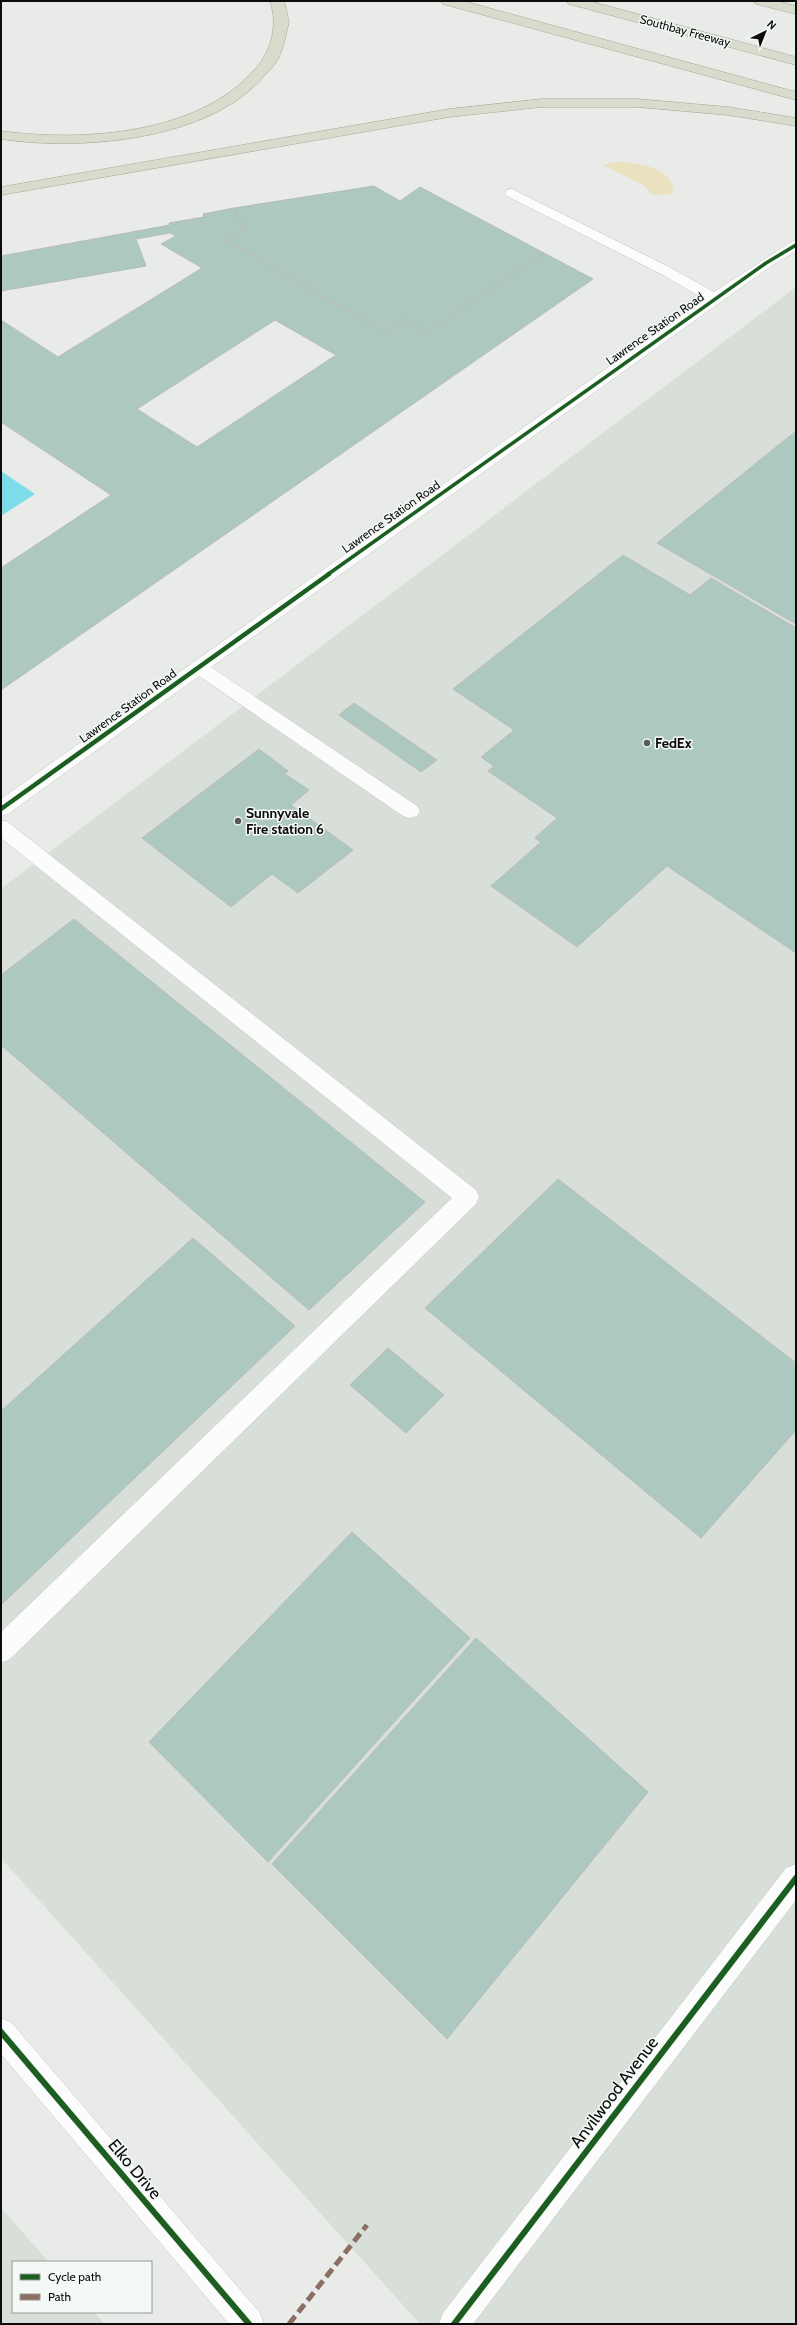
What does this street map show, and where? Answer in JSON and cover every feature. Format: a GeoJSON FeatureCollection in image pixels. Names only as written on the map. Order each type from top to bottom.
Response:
{"type":"FeatureCollection","features":[{"type":"Feature","properties":{"kind":"highway"},"geometry":{"type":"LineString","coordinates":[[1,135],[69,141],[125,136],[181,123],[222,103],[257,79],[278,50],[282,20],[277,1]]}},
{"type":"Feature","properties":{"kind":"highway"},"geometry":{"type":"LineString","coordinates":[[448,1],[796,96]]}},
{"type":"Feature","properties":{"kind":"highway","name":"Southbay Freeway"},"geometry":{"type":"LineString","coordinates":[[574,1],[796,61]]}},
{"type":"Feature","properties":{"kind":"highway"},"geometry":{"type":"LineString","coordinates":[[761,1],[796,10]]}},
{"type":"Feature","properties":{"kind":"highway"},"geometry":{"type":"LineString","coordinates":[[1,191],[449,113],[542,103],[637,104],[728,111],[796,122]]}},
{"type":"Feature","properties":{"kind":"street"},"geometry":{"type":"LineString","coordinates":[[512,193],[666,271],[715,299]]}},
{"type":"Feature","properties":{"kind":"street","name":"Lawrence Station Road"},"geometry":{"type":"LineString","coordinates":[[1,809],[715,299],[766,263],[796,245]]}},
{"type":"Feature","properties":{"kind":"street"},"geometry":{"type":"LineString","coordinates":[[198,667],[410,811]]}},
{"type":"Feature","properties":{"kind":"street"},"geometry":{"type":"LineString","coordinates":[[1,827],[468,1197],[1,1650]]}},
{"type":"Feature","properties":{"kind":"street","name":"Anvilwood Avenue"},"geometry":{"type":"LineString","coordinates":[[454,2324],[796,1878]]}},
{"type":"Feature","properties":{"kind":"street","name":"Elko Drive"},"geometry":{"type":"LineString","coordinates":[[1,2032],[249,2324]]}},
{"type":"Feature","properties":{"kind":"shaded area"},"geometry":{"type":"Polygon","coordinates":[[[615,162],[643,165],[661,172],[668,178],[672,185],[673,194],[653,195],[643,185],[603,165],[615,162]]]}},
{"type":"Feature","properties":{"kind":"shaded area"},"geometry":{"type":"Polygon","coordinates":[[[796,287],[796,2324],[420,2324],[1,1858],[1,889],[796,287]]]}},
{"type":"Feature","properties":{"kind":"shaded area"},"geometry":{"type":"Polygon","coordinates":[[[1,2208],[48,2261],[12,2261],[12,2313],[95,2313],[105,2324],[1,2324],[1,2208]]]}},
{"type":"Feature","properties":{"kind":"water"},"geometry":{"type":"Polygon","coordinates":[[[1,471],[35,494],[1,516],[1,471]]]}},
{"type":"Feature","properties":{"kind":"building"},"geometry":{"type":"Polygon","coordinates":[[[374,186],[400,201],[420,187],[544,253],[427,332],[404,319],[385,332],[225,240],[244,228],[234,208],[374,186]]]}},
{"type":"Feature","properties":{"kind":"building"},"geometry":{"type":"Polygon","coordinates":[[[234,208],[244,228],[225,240],[385,332],[404,319],[427,332],[544,253],[593,279],[1,690],[1,568],[111,495],[1,422],[1,320],[58,357],[202,268],[161,244],[176,236],[170,233],[136,239],[146,266],[1,291],[1,256],[170,225],[169,223],[204,217],[203,214],[234,208]],[[275,320],[137,409],[197,447],[336,355],[275,320]]]}},
{"type":"Feature","properties":{"kind":"building"},"geometry":{"type":"Polygon","coordinates":[[[796,431],[796,624],[657,543],[796,431]]]}},
{"type":"Feature","properties":{"kind":"building","name":"FedEx"},"geometry":{"type":"Polygon","coordinates":[[[623,555],[690,595],[711,578],[796,628],[796,953],[667,866],[577,947],[491,886],[541,842],[535,838],[557,818],[488,771],[494,766],[481,757],[514,730],[453,689],[623,555]]]}},
{"type":"Feature","properties":{"kind":"building"},"geometry":{"type":"Polygon","coordinates":[[[354,703],[437,760],[421,772],[339,715],[354,703]]]}},
{"type":"Feature","properties":{"kind":"building","name":"Sunnyvale Fire station 6"},"geometry":{"type":"Polygon","coordinates":[[[259,749],[288,771],[285,774],[309,790],[291,805],[353,850],[298,893],[272,874],[231,907],[142,838],[259,749]]]}},
{"type":"Feature","properties":{"kind":"building"},"geometry":{"type":"Polygon","coordinates":[[[74,919],[425,1202],[309,1310],[1,1045],[1,975],[74,919]]]}},
{"type":"Feature","properties":{"kind":"building"},"geometry":{"type":"Polygon","coordinates":[[[558,1179],[796,1363],[796,1430],[701,1538],[425,1308],[558,1179]]]}},
{"type":"Feature","properties":{"kind":"building"},"geometry":{"type":"Polygon","coordinates":[[[193,1238],[295,1326],[1,1605],[1,1411],[193,1238]]]}},
{"type":"Feature","properties":{"kind":"building"},"geometry":{"type":"Polygon","coordinates":[[[388,1348],[444,1395],[406,1433],[350,1385],[388,1348]]]}},
{"type":"Feature","properties":{"kind":"building"},"geometry":{"type":"Polygon","coordinates":[[[352,1532],[470,1638],[268,1862],[149,1742],[352,1532]]]}},
{"type":"Feature","properties":{"kind":"building"},"geometry":{"type":"Polygon","coordinates":[[[476,1638],[648,1792],[447,2039],[272,1864],[476,1638]]]}},
{"type":"Feature","properties":{"kind":"marked path"},"geometry":{"type":"LineString","coordinates":[[289,2324],[367,2225]]}},
{"type":"Feature","properties":{"kind":"cycle path"},"geometry":{"type":"LineString","coordinates":[[1,809],[512,442],[766,263],[796,245]]}},
{"type":"Feature","properties":{"kind":"cycle path"},"geometry":{"type":"LineString","coordinates":[[454,2324],[796,1878]]}},
{"type":"Feature","properties":{"kind":"cycle path"},"geometry":{"type":"LineString","coordinates":[[1,2032],[249,2324]]}},
{"type":"Feature","properties":{"kind":"place","name":"FedEx"},"geometry":{"type":"Point","coordinates":[647,743]}},
{"type":"Feature","properties":{"kind":"place","name":"Sunnyvale Fire station 6"},"geometry":{"type":"Point","coordinates":[238,821]}}]}
